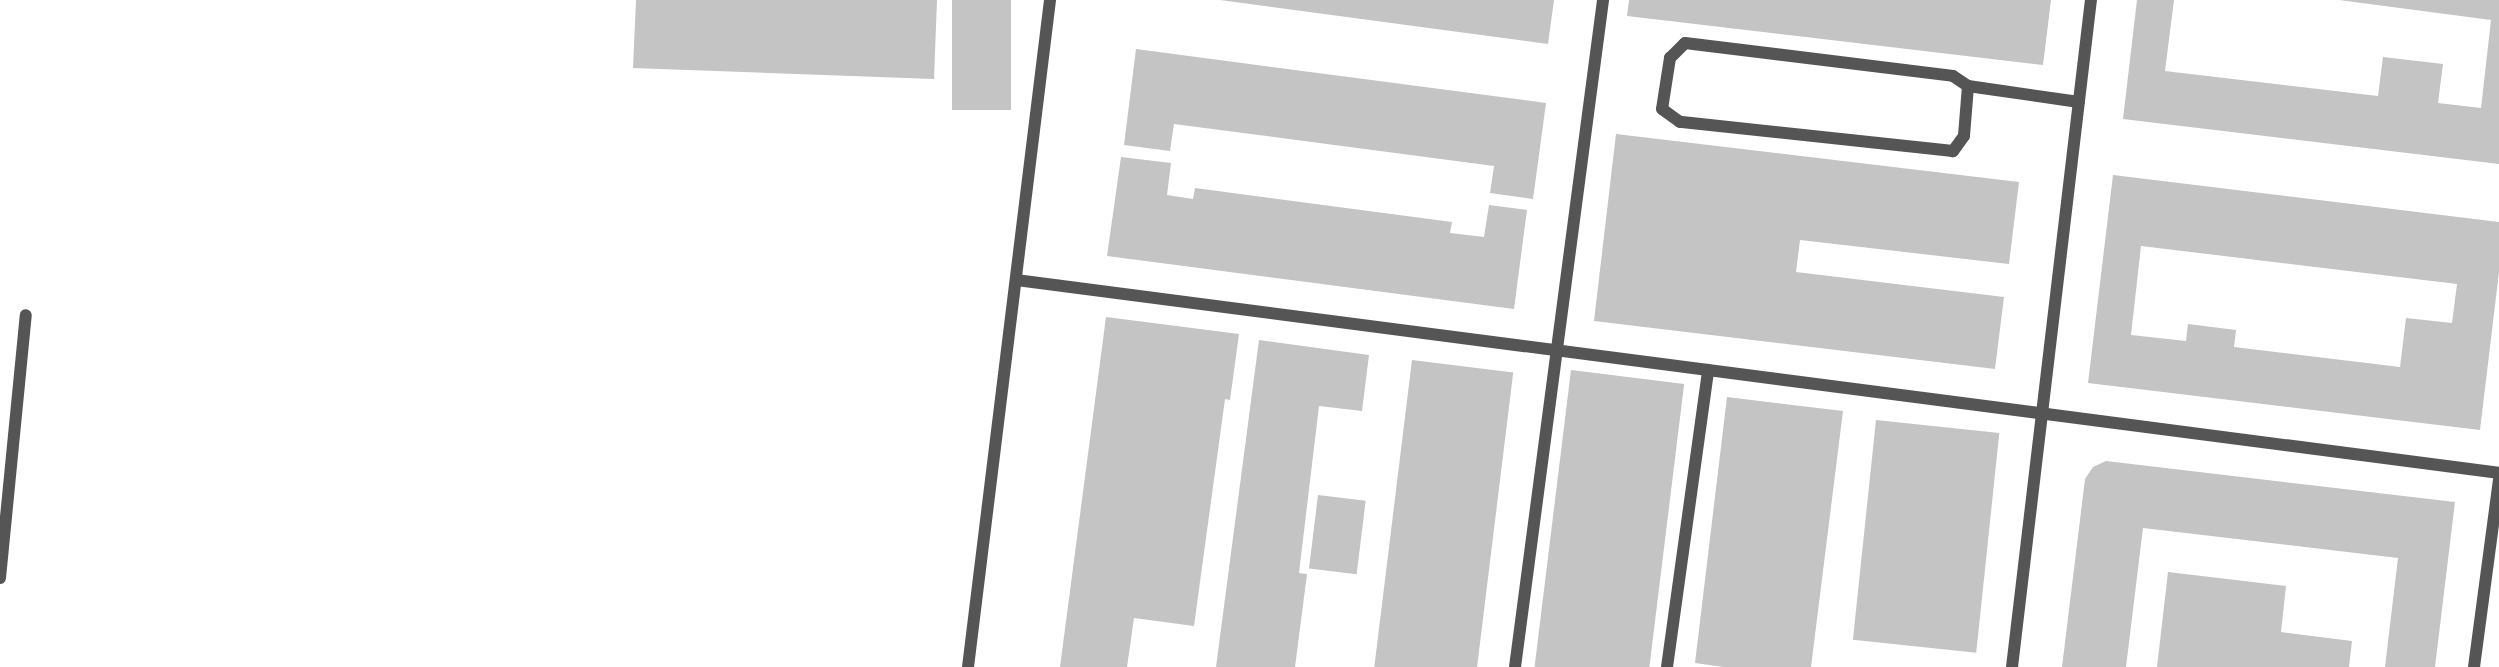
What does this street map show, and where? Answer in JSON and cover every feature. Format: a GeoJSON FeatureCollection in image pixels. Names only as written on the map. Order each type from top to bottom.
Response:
{"type":"FeatureCollection","features":[{"type":"Feature","properties":{"kind":"street"},"geometry":{"type":"LineString","coordinates":[[968,667],[1050,0]]}},
{"type":"Feature","properties":{"kind":"street"},"geometry":{"type":"LineString","coordinates":[[1515,667],[1603,0]]}},
{"type":"Feature","properties":{"kind":"street"},"geometry":{"type":"LineString","coordinates":[[2012,667],[2091,0]]}},
{"type":"Feature","properties":{"kind":"street"},"geometry":{"type":"LineString","coordinates":[[1968,86],[1964,136],[1952,151],[1680,122],[1662,109],[1670,58],[1685,43],[1954,76],[1968,86],[2079,102]]}},
{"type":"Feature","properties":{"kind":"street"},"geometry":{"type":"LineString","coordinates":[[1016,280],[2499,474]]}},
{"type":"Feature","properties":{"kind":"street"},"geometry":{"type":"LineString","coordinates":[[0,578],[26,315]]}},
{"type":"Feature","properties":{"kind":"street"},"geometry":{"type":"LineString","coordinates":[[1667,667],[1708,370]]}},
{"type":"Feature","properties":{"kind":"street"},"geometry":{"type":"LineString","coordinates":[[2474,667],[2499,480]]}},
{"type":"Feature","properties":{"kind":"building"},"geometry":{"type":"Polygon","coordinates":[[[636,0],[937,0],[934,79],[633,68],[636,0]]]}},
{"type":"Feature","properties":{"kind":"building"},"geometry":{"type":"Polygon","coordinates":[[[952,0],[1011,0],[1011,110],[952,110],[952,0]]]}},
{"type":"Feature","properties":{"kind":"building"},"geometry":{"type":"Polygon","coordinates":[[[1220,0],[1554,0],[1548,44],[1220,0]]]}},
{"type":"Feature","properties":{"kind":"building"},"geometry":{"type":"Polygon","coordinates":[[[1629,0],[2051,0],[2043,65],[1627,16],[1629,0]]]}},
{"type":"Feature","properties":{"kind":"building"},"geometry":{"type":"Polygon","coordinates":[[[2137,0],[2174,0],[2165,71],[2378,96],[2383,57],[2443,64],[2438,103],[2481,108],[2491,20],[2339,0],[2499,0],[2499,164],[2123,119],[2137,0]]]}},
{"type":"Feature","properties":{"kind":"building"},"geometry":{"type":"Polygon","coordinates":[[[1136,49],[1546,103],[1533,199],[1490,193],[1494,166],[1174,124],[1170,151],[1124,145],[1136,49]]]}},
{"type":"Feature","properties":{"kind":"building"},"geometry":{"type":"Polygon","coordinates":[[[1616,134],[2019,182],[2009,264],[1800,240],[1796,272],[2004,297],[1995,369],[1594,321],[1616,134]]]}},
{"type":"Feature","properties":{"kind":"building"},"geometry":{"type":"Polygon","coordinates":[[[1121,157],[1171,163],[1167,195],[1193,199],[1195,188],[1452,222],[1450,233],[1484,237],[1489,205],[1527,210],[1514,309],[1107,256],[1121,157]]]}},
{"type":"Feature","properties":{"kind":"building"},"geometry":{"type":"Polygon","coordinates":[[[2113,175],[2499,222],[2499,272],[2480,430],[2088,383],[2113,175]],[[2141,246],[2131,335],[2186,341],[2188,324],[2236,330],[2234,347],[2400,367],[2406,318],[2452,323],[2457,284],[2141,246]]]}},
{"type":"Feature","properties":{"kind":"building"},"geometry":{"type":"Polygon","coordinates":[[[1106,317],[1239,334],[1230,400],[1225,399],[1194,626],[1134,618],[1127,667],[1060,667],[1106,317]]]}},
{"type":"Feature","properties":{"kind":"building"},"geometry":{"type":"Polygon","coordinates":[[[1259,340],[1369,355],[1362,411],[1319,406],[1299,573],[1307,574],[1295,667],[1216,667],[1259,340]]]}},
{"type":"Feature","properties":{"kind":"building"},"geometry":{"type":"Polygon","coordinates":[[[1412,360],[1513,372],[1477,667],[1374,667],[1412,360]]]}},
{"type":"Feature","properties":{"kind":"building"},"geometry":{"type":"Polygon","coordinates":[[[1571,370],[1684,384],[1649,667],[1535,667],[1571,370]]]}},
{"type":"Feature","properties":{"kind":"building"},"geometry":{"type":"Polygon","coordinates":[[[1727,397],[1843,411],[1811,667],[1724,667],[1695,663],[1727,397]]]}},
{"type":"Feature","properties":{"kind":"building"},"geometry":{"type":"Polygon","coordinates":[[[1876,420],[1999,433],[1976,653],[1853,640],[1876,420]]]}},
{"type":"Feature","properties":{"kind":"building"},"geometry":{"type":"Polygon","coordinates":[[[2106,461],[2455,502],[2435,667],[2385,667],[2398,558],[2143,528],[2126,667],[2062,667],[2085,479],[2093,467],[2106,461]]]}},
{"type":"Feature","properties":{"kind":"building"},"geometry":{"type":"Polygon","coordinates":[[[1318,495],[1366,501],[1357,574],[1309,568],[1318,495]]]}},
{"type":"Feature","properties":{"kind":"building"},"geometry":{"type":"Polygon","coordinates":[[[2168,572],[2286,586],[2281,632],[2352,641],[2349,667],[2157,667],[2168,572]]]}}]}
